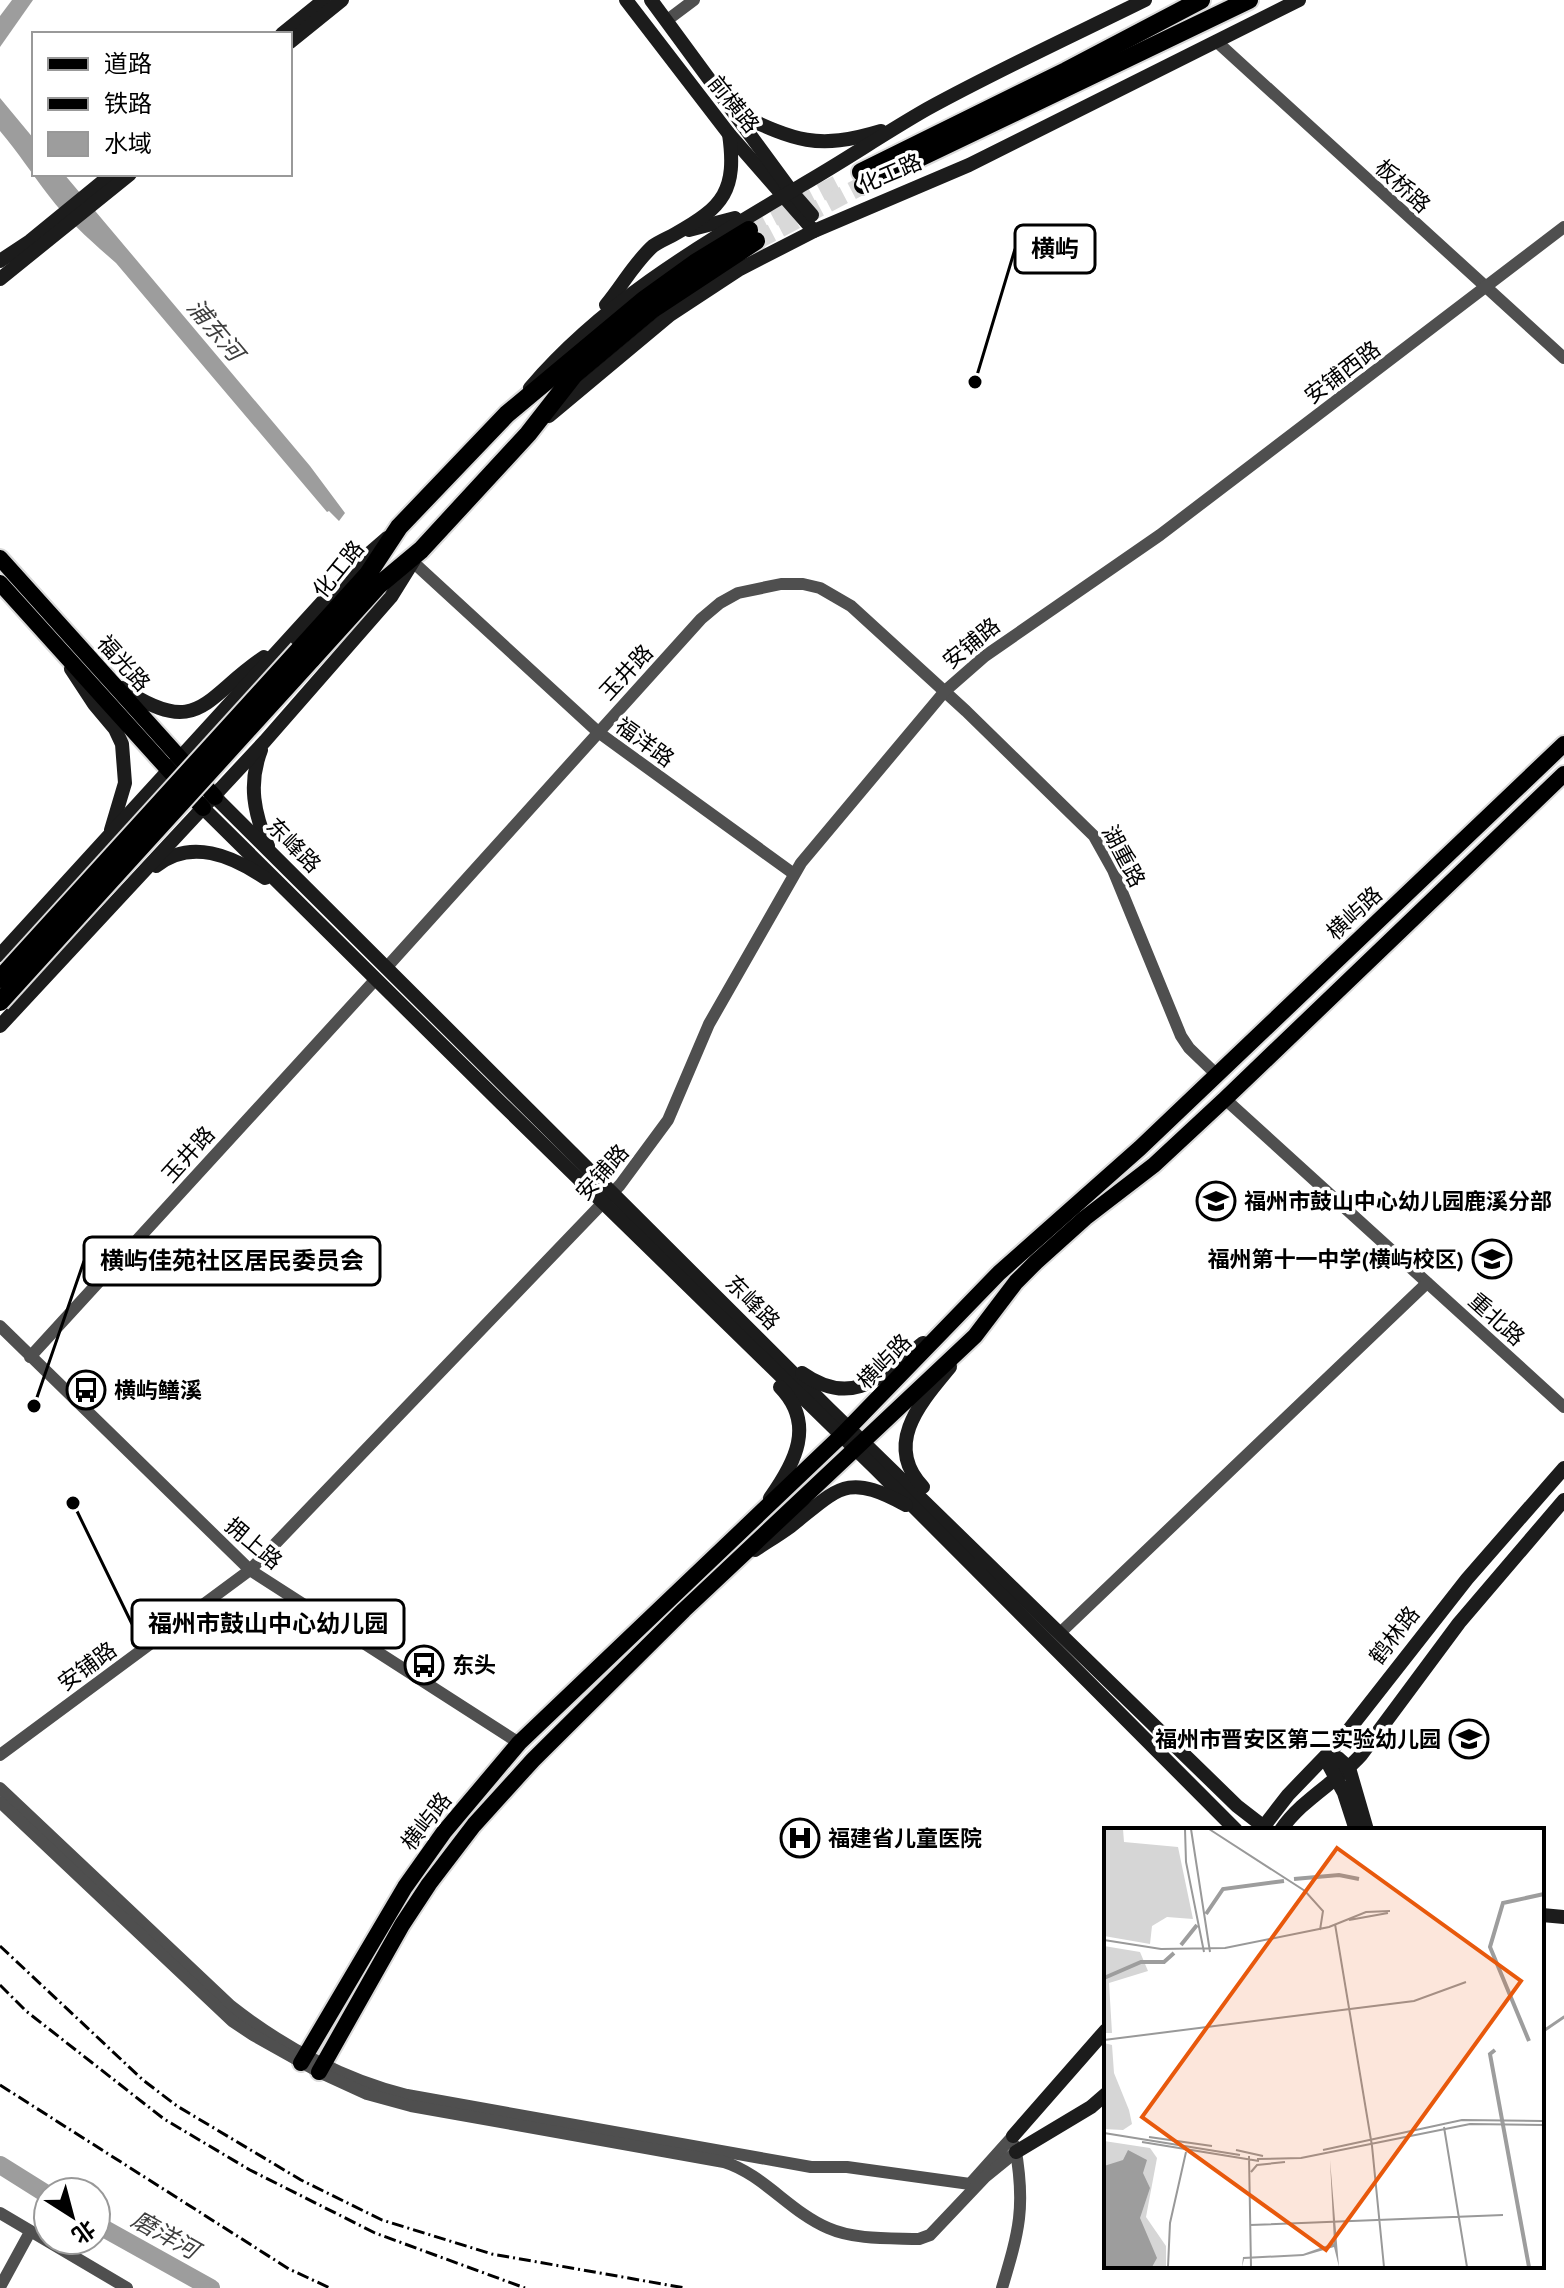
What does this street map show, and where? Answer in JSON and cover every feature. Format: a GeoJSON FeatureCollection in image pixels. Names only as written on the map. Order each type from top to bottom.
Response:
{"type":"FeatureCollection","features":[{"type":"Feature","properties":{"kind":"highway","name":"化工路"},"geometry":{"type":"LineString","coordinates":[[1201,0],[860,180],[1249,0]]}},
{"type":"Feature","properties":{"kind":"highway","name":"化工路"},"geometry":{"type":"LineString","coordinates":[[0,979],[368,574],[399,527],[507,414],[645,299],[695,263],[752,229]]}},
{"type":"Feature","properties":{"kind":"highway","name":"化工路"},"geometry":{"type":"LineString","coordinates":[[0,1002],[298,651],[417,556],[528,434],[574,375],[752,229]]}},
{"type":"Feature","properties":{"kind":"main road"},"geometry":{"type":"LineString","coordinates":[[284,32],[324,0]]}},
{"type":"Feature","properties":{"kind":"main road"},"geometry":{"type":"LineString","coordinates":[[292,40],[342,0]]}},
{"type":"Feature","properties":{"kind":"main road","name":"前横路"},"geometry":{"type":"LineString","coordinates":[[626,0],[729,134],[818,229]]}},
{"type":"Feature","properties":{"kind":"main road","name":"前横路"},"geometry":{"type":"LineString","coordinates":[[651,0],[732,111],[787,194]]}},
{"type":"Feature","properties":{"kind":"main road"},"geometry":{"type":"LineString","coordinates":[[507,414],[558,354],[670,265],[752,229],[787,194],[947,99],[1145,0]]}},
{"type":"Feature","properties":{"kind":"main road","name":"化工路"},"geometry":{"type":"LineString","coordinates":[[528,434],[670,315],[740,269],[818,229],[969,165],[1299,0]]}},
{"type":"Feature","properties":{"kind":"main road"},"geometry":{"type":"LineString","coordinates":[[732,111],[778,132],[815,143],[854,139],[901,125]]}},
{"type":"Feature","properties":{"kind":"main road"},"geometry":{"type":"LineString","coordinates":[[583,332],[638,261],[656,244],[712,209],[725,195],[733,160],[729,134]]}},
{"type":"Feature","properties":{"kind":"main road"},"geometry":{"type":"LineString","coordinates":[[94,196],[110,176]]}},
{"type":"Feature","properties":{"kind":"main road"},"geometry":{"type":"LineString","coordinates":[[0,279],[64,220],[94,196],[127,176]]}},
{"type":"Feature","properties":{"kind":"main road"},"geometry":{"type":"LineString","coordinates":[[0,261],[64,220]]}},
{"type":"Feature","properties":{"kind":"main road"},"geometry":{"type":"LineString","coordinates":[[677,233],[752,229]]}},
{"type":"Feature","properties":{"kind":"main road"},"geometry":{"type":"LineString","coordinates":[[0,1026],[265,741],[391,597],[417,556]]}},
{"type":"Feature","properties":{"kind":"main road","name":"福光路"},"geometry":{"type":"LineString","coordinates":[[0,558],[179,757],[209,802]]}},
{"type":"Feature","properties":{"kind":"main road","name":"福光路"},"geometry":{"type":"LineString","coordinates":[[0,583],[167,771],[209,802]]}},
{"type":"Feature","properties":{"kind":"main road"},"geometry":{"type":"LineString","coordinates":[[53,643],[94,704],[115,729],[122,744],[125,783],[109,835]]}},
{"type":"Feature","properties":{"kind":"main road"},"geometry":{"type":"LineString","coordinates":[[110,680],[154,708],[195,711],[207,705],[246,669],[298,651]]}},
{"type":"Feature","properties":{"kind":"main road"},"geometry":{"type":"LineString","coordinates":[[0,955],[179,757],[298,651]]}},
{"type":"Feature","properties":{"kind":"main road"},"geometry":{"type":"LineString","coordinates":[[265,741],[257,761],[253,793],[260,826],[271,853]]}},
{"type":"Feature","properties":{"kind":"main road","name":"横屿路"},"geometry":{"type":"LineString","coordinates":[[304,2059],[412,1876],[451,1823],[519,1743],[845,1432],[999,1273],[1140,1148],[1564,744]]}},
{"type":"Feature","properties":{"kind":"main road","name":"横屿路"},"geometry":{"type":"LineString","coordinates":[[322,2068],[402,1925],[463,1839],[550,1743],[684,1610],[975,1336],[1016,1282],[1036,1262],[1085,1218],[1154,1165],[1564,774]]}},
{"type":"Feature","properties":{"kind":"main road","name":"东峰路"},"geometry":{"type":"LineString","coordinates":[[209,802],[292,896],[381,974]]}},
{"type":"Feature","properties":{"kind":"main road","name":"东峰路"},"geometry":{"type":"LineString","coordinates":[[209,802],[271,853],[381,974],[608,1198],[766,1346],[845,1432]]}},
{"type":"Feature","properties":{"kind":"main road"},"geometry":{"type":"LineString","coordinates":[[127,888],[169,857],[202,851],[223,855],[247,866],[292,896]]}},
{"type":"Feature","properties":{"kind":"main road","name":"东峰路"},"geometry":{"type":"LineString","coordinates":[[608,1198],[733,1329],[986,1560],[1263,1828]]}},
{"type":"Feature","properties":{"kind":"main road"},"geometry":{"type":"LineString","coordinates":[[766,1346],[815,1381],[838,1388],[857,1388],[890,1372],[955,1318]]}},
{"type":"Feature","properties":{"kind":"main road"},"geometry":{"type":"LineString","coordinates":[[733,1329],[739,1346],[790,1399],[799,1425],[799,1441],[793,1463],[759,1514]]}},
{"type":"Feature","properties":{"kind":"main road"},"geometry":{"type":"LineString","coordinates":[[975,1336],[916,1408],[907,1430],[906,1444],[914,1478],[957,1522],[986,1560]]}},
{"type":"Feature","properties":{"kind":"main road","name":"东峰路"},"geometry":{"type":"LineString","coordinates":[[860,1446],[921,1513],[1234,1828]]}},
{"type":"Feature","properties":{"kind":"main road","name":"鹤林路"},"geometry":{"type":"LineString","coordinates":[[1265,1828],[1288,1795],[1325,1758],[1467,1579],[1564,1468]]}},
{"type":"Feature","properties":{"kind":"main road"},"geometry":{"type":"LineString","coordinates":[[738,1562],[792,1525],[814,1505],[844,1488],[868,1488],[881,1492],[921,1513]]}},
{"type":"Feature","properties":{"kind":"main road","name":"鹤林路"},"geometry":{"type":"LineString","coordinates":[[1282,1828],[1291,1816],[1349,1768],[1459,1623],[1564,1500]]}},
{"type":"Feature","properties":{"kind":"main road"},"geometry":{"type":"LineString","coordinates":[[1355,1828],[1337,1779],[1325,1758],[1338,1758],[1349,1768],[1366,1828]]}},
{"type":"Feature","properties":{"kind":"main road"},"geometry":{"type":"LineString","coordinates":[[1544,1915],[1564,1917]]}},
{"type":"Feature","properties":{"kind":"main road"},"geometry":{"type":"LineString","coordinates":[[1544,1922],[1564,1925]]}},
{"type":"Feature","properties":{"kind":"main road"},"geometry":{"type":"LineString","coordinates":[[1013,2136],[1104,2032]]}},
{"type":"Feature","properties":{"kind":"main road"},"geometry":{"type":"LineString","coordinates":[[1016,2152],[1091,2107],[1104,2096]]}},
{"type":"Feature","properties":{"kind":"street"},"geometry":{"type":"LineString","coordinates":[[666,21],[694,0]]}},
{"type":"Feature","properties":{"kind":"street","name":"板桥路"},"geometry":{"type":"LineString","coordinates":[[1216,41],[1564,358]]}},
{"type":"Feature","properties":{"kind":"street","name":"安铺西路"},"geometry":{"type":"LineString","coordinates":[[1143,547],[1564,227]]}},
{"type":"Feature","properties":{"kind":"street","name":"安铺路"},"geometry":{"type":"LineString","coordinates":[[0,1755],[250,1570],[608,1198],[644,1156],[668,1120],[709,1024],[809,852],[945,691],[999,646],[1143,547]]}},
{"type":"Feature","properties":{"kind":"street","name":"福洋路"},"geometry":{"type":"LineString","coordinates":[[417,556],[598,732],[794,874]]}},
{"type":"Feature","properties":{"kind":"street","name":"玉井路"},"geometry":{"type":"LineString","coordinates":[[30,1357],[710,611],[738,593],[781,584],[812,586],[843,600],[945,691]]}},
{"type":"Feature","properties":{"kind":"street","name":"湖重路"},"geometry":{"type":"LineString","coordinates":[[945,691],[1094,836],[1113,870],[1183,1042],[1216,1074]]}},
{"type":"Feature","properties":{"kind":"street","name":"重北路"},"geometry":{"type":"LineString","coordinates":[[1225,1099],[1564,1407]]}},
{"type":"Feature","properties":{"kind":"street"},"geometry":{"type":"LineString","coordinates":[[1060,1633],[1427,1283]]}},
{"type":"Feature","properties":{"kind":"street","name":"拥上路"},"geometry":{"type":"LineString","coordinates":[[0,1326],[250,1570],[519,1743]]}},
{"type":"Feature","properties":{"kind":"street"},"geometry":{"type":"LineString","coordinates":[[0,1788],[231,2006],[304,2059]]}},
{"type":"Feature","properties":{"kind":"street"},"geometry":{"type":"LineString","coordinates":[[0,1802],[223,2013],[253,2035],[322,2068],[367,2094],[411,2106],[731,2164],[818,2223],[852,2235],[925,2238],[985,2177],[1016,2152]]}},
{"type":"Feature","properties":{"kind":"street"},"geometry":{"type":"LineString","coordinates":[[322,2068],[407,2095],[811,2167],[847,2167],[970,2184],[1013,2136]]}},
{"type":"Feature","properties":{"kind":"street"},"geometry":{"type":"LineString","coordinates":[[1002,2288],[1020,2225],[1020,2179],[1013,2136]]}},
{"type":"Feature","properties":{"kind":"street"},"geometry":{"type":"LineString","coordinates":[[0,2213],[127,2288]]}},
{"type":"Feature","properties":{"kind":"street"},"geometry":{"type":"LineString","coordinates":[[0,2287],[30,2232]]}},
{"type":"Feature","properties":{"kind":"water"},"geometry":{"type":"Polygon","coordinates":[[[12,0],[33,0],[0,47],[0,16],[12,0]]]}},
{"type":"Feature","properties":{"kind":"water"},"geometry":{"type":"Polygon","coordinates":[[[0,98],[32,137],[32,173],[13,147],[0,131],[0,98]]]}},
{"type":"Feature","properties":{"kind":"water"},"geometry":{"type":"Polygon","coordinates":[[[34,176],[66,176],[310,466],[345,513],[339,521],[327,512],[116,263],[56,205],[34,176]]]}},
{"type":"Feature","properties":{"kind":"waterway"},"geometry":{"type":"LineString","coordinates":[[1544,2031],[1564,2017]]}},
{"type":"Feature","properties":{"kind":"waterway","name":"磨洋河"},"geometry":{"type":"LineString","coordinates":[[0,2165],[32,2185]]}},
{"type":"Feature","properties":{"kind":"waterway","name":"磨洋河"},"geometry":{"type":"LineString","coordinates":[[112,2233],[211,2288]]}},
{"type":"Feature","properties":{"kind":"tunnel"},"geometry":{"type":"LineString","coordinates":[[749,230],[843,181]]}},
{"type":"Feature","properties":{"kind":"tunnel"},"geometry":{"type":"LineString","coordinates":[[756,241],[863,185]]}},
{"type":"Feature","properties":{"kind":"railway"},"geometry":{"type":"LineString","coordinates":[[0,1946],[143,2080],[177,2106],[301,2180],[382,2220],[492,2254],[685,2288]]}},
{"type":"Feature","properties":{"kind":"railway"},"geometry":{"type":"LineString","coordinates":[[0,1985],[26,2011],[164,2119],[250,2170],[375,2233],[525,2288]]}},
{"type":"Feature","properties":{"kind":"railway"},"geometry":{"type":"LineString","coordinates":[[0,2085],[289,2269],[330,2288]]}},
{"type":"Feature","properties":{"kind":"place","name":"横屿"},"geometry":{"type":"Point","coordinates":[975,382]}},
{"type":"Feature","properties":{"kind":"place","name":"福州市鼓山中心幼儿园鹿溪分部"},"geometry":{"type":"Point","coordinates":[1216,1201]}},
{"type":"Feature","properties":{"kind":"place","name":"福州第十一中学(横屿校区)"},"geometry":{"type":"Point","coordinates":[1492,1259]}},
{"type":"Feature","properties":{"kind":"place","name":"横屿鳝溪"},"geometry":{"type":"Point","coordinates":[86,1390]}},
{"type":"Feature","properties":{"kind":"place","name":"横屿佳苑社区居民委员会"},"geometry":{"type":"Point","coordinates":[34,1406]}},
{"type":"Feature","properties":{"kind":"place","name":"福州市鼓山中心幼儿园"},"geometry":{"type":"Point","coordinates":[73,1503]}},
{"type":"Feature","properties":{"kind":"place","name":"东头"},"geometry":{"type":"Point","coordinates":[424,1665]}},
{"type":"Feature","properties":{"kind":"place","name":"福州市晋安区第二实验幼儿园"},"geometry":{"type":"Point","coordinates":[1469,1739]}},
{"type":"Feature","properties":{"kind":"place","name":"福建省儿童医院"},"geometry":{"type":"Point","coordinates":[800,1838]}},
{"type":"Feature","properties":{"kind":"water label","name":"浦东河"},"geometry":{"type":"Point","coordinates":[215,330]}}]}
